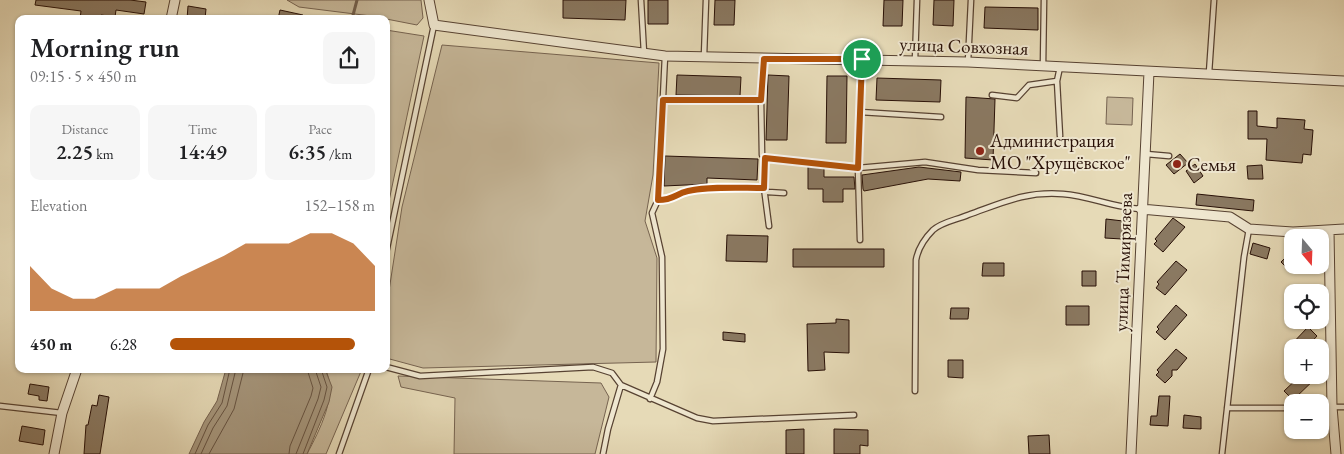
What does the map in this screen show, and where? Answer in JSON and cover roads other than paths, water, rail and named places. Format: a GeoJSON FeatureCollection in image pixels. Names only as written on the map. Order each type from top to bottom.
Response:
{"type":"FeatureCollection","features":[{"type":"Feature","properties":{"kind":"street"},"geometry":{"type":"LineString","coordinates":[[172,15],[175,0]]}},
{"type":"Feature","properties":{"kind":"street"},"geometry":{"type":"LineString","coordinates":[[429,0],[434,25]]}},
{"type":"Feature","properties":{"kind":"street","name":"улица Совхозная"},"geometry":{"type":"LineString","coordinates":[[434,25],[665,56],[915,60],[1344,81]]}},
{"type":"Feature","properties":{"kind":"street","name":"улица Тимирязева"},"geometry":{"type":"LineString","coordinates":[[1131,454],[1141,209],[1149,72]]}},
{"type":"Feature","properties":{"kind":"street"},"geometry":{"type":"LineString","coordinates":[[1141,209],[1230,217],[1249,230],[1284,230]]}},
{"type":"Feature","properties":{"kind":"street"},"geometry":{"type":"LineString","coordinates":[[1336,454],[1332,407],[1329,231],[1344,229]]}},
{"type":"Feature","properties":{"kind":"street"},"geometry":{"type":"LineString","coordinates":[[54,454],[62,413],[76,373]]}},
{"type":"Feature","properties":{"kind":"lane"},"geometry":{"type":"LineString","coordinates":[[641,0],[644,54]]}},
{"type":"Feature","properties":{"kind":"lane"},"geometry":{"type":"LineString","coordinates":[[704,56],[706,0]]}},
{"type":"Feature","properties":{"kind":"lane"},"geometry":{"type":"LineString","coordinates":[[915,60],[917,0]]}},
{"type":"Feature","properties":{"kind":"lane"},"geometry":{"type":"LineString","coordinates":[[968,62],[971,0]]}},
{"type":"Feature","properties":{"kind":"lane"},"geometry":{"type":"LineString","coordinates":[[1043,66],[1044,0]]}},
{"type":"Feature","properties":{"kind":"lane"},"geometry":{"type":"LineString","coordinates":[[1209,73],[1214,0]]}},
{"type":"Feature","properties":{"kind":"lane"},"geometry":{"type":"LineString","coordinates":[[390,234],[434,25]]}},
{"type":"Feature","properties":{"kind":"lane"},"geometry":{"type":"LineString","coordinates":[[650,399],[657,382],[663,348],[662,257],[652,213],[658,200],[665,56]]}},
{"type":"Feature","properties":{"kind":"lane"},"geometry":{"type":"LineString","coordinates":[[764,59],[761,100],[762,155],[765,158],[764,188],[769,226]]}},
{"type":"Feature","properties":{"kind":"lane"},"geometry":{"type":"LineString","coordinates":[[860,240],[858,168],[862,59]]}},
{"type":"Feature","properties":{"kind":"lane"},"geometry":{"type":"LineString","coordinates":[[1060,67],[1057,81],[1060,136]]}},
{"type":"Feature","properties":{"kind":"lane"},"geometry":{"type":"LineString","coordinates":[[992,96],[1017,98],[1029,84],[1057,81]]}},
{"type":"Feature","properties":{"kind":"lane"},"geometry":{"type":"LineString","coordinates":[[663,100],[761,100]]}},
{"type":"Feature","properties":{"kind":"lane"},"geometry":{"type":"LineString","coordinates":[[860,112],[941,117]]}},
{"type":"Feature","properties":{"kind":"lane"},"geometry":{"type":"LineString","coordinates":[[1144,154],[1169,156]]}},
{"type":"Feature","properties":{"kind":"lane"},"geometry":{"type":"LineString","coordinates":[[765,158],[858,168],[925,162],[978,170],[1036,173]]}},
{"type":"Feature","properties":{"kind":"lane"},"geometry":{"type":"LineString","coordinates":[[658,200],[674,199],[686,191],[722,188],[764,188],[768,192],[784,194]]}},
{"type":"Feature","properties":{"kind":"lane"},"geometry":{"type":"LineString","coordinates":[[915,392],[916,260],[924,241],[933,230],[945,223],[1006,200],[1033,194],[1074,195],[1119,207],[1141,209]]}},
{"type":"Feature","properties":{"kind":"lane"},"geometry":{"type":"LineString","coordinates":[[1222,454],[1244,257],[1249,230]]}},
{"type":"Feature","properties":{"kind":"lane"},"geometry":{"type":"LineString","coordinates":[[390,368],[420,376],[593,367],[612,373],[620,385],[697,418],[714,421],[854,415]]}},
{"type":"Feature","properties":{"kind":"lane"},"geometry":{"type":"LineString","coordinates":[[339,454],[368,373]]}},
{"type":"Feature","properties":{"kind":"lane"},"geometry":{"type":"LineString","coordinates":[[603,454],[620,385]]}},
{"type":"Feature","properties":{"kind":"lane"},"geometry":{"type":"LineString","coordinates":[[0,406],[62,413]]}},
{"type":"Feature","properties":{"kind":"lane"},"geometry":{"type":"LineString","coordinates":[[1332,407],[1344,407]]}},
{"type":"Feature","properties":{"kind":"lane"},"geometry":{"type":"LineString","coordinates":[[1227,408],[1284,408]]}},
{"type":"Feature","properties":{"kind":"water"},"geometry":{"type":"Polygon","coordinates":[[[225,373],[327,373],[332,387],[329,402],[307,454],[189,454],[204,422],[217,401],[225,373]]]}},
{"type":"Feature","properties":{"kind":"waterway"},"geometry":{"type":"LineString","coordinates":[[353,15],[357,0]]}},
{"type":"Feature","properties":{"kind":"place","name":"Администрация МО \"Хрущёвское\""},"geometry":{"type":"Point","coordinates":[980,151]}},
{"type":"Feature","properties":{"kind":"place","name":"Семья"},"geometry":{"type":"Point","coordinates":[1177,164]}}]}
